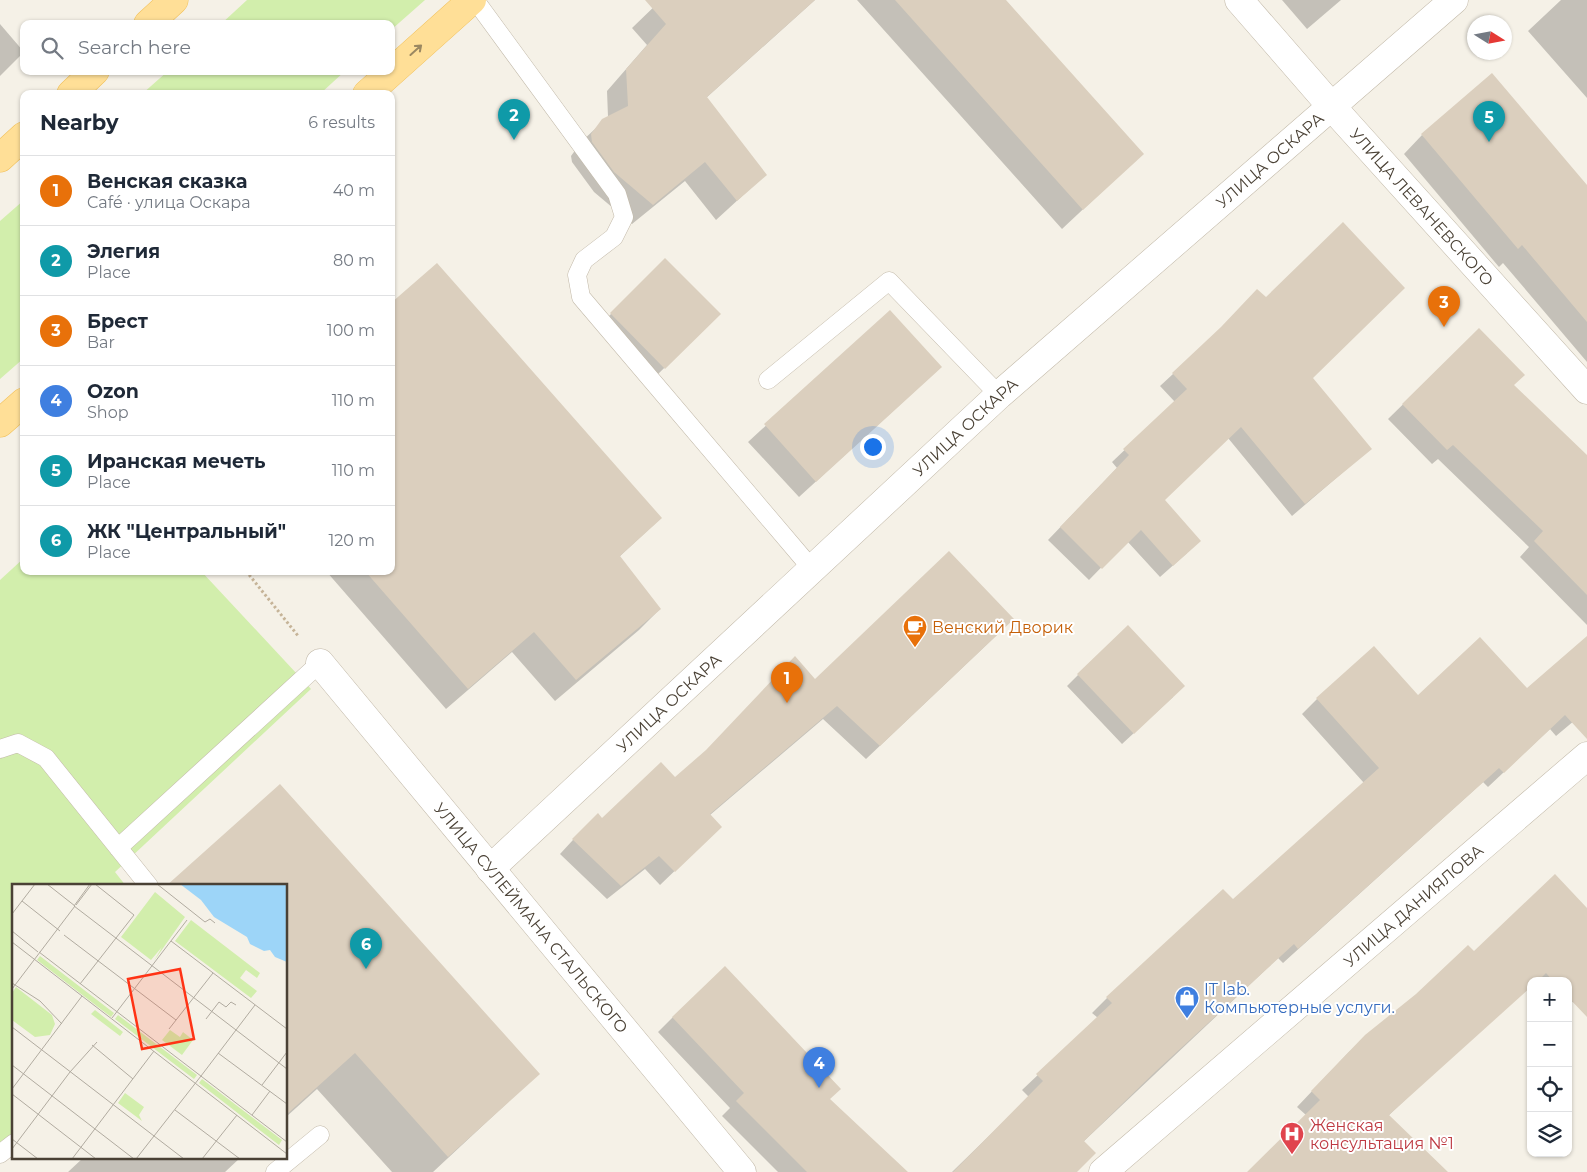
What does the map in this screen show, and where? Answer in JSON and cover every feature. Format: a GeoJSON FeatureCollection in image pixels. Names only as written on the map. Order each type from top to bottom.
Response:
{"type":"FeatureCollection","features":[{"type":"Feature","properties":{"kind":"main road"},"geometry":{"type":"LineString","coordinates":[[152,20],[174,0]]}},
{"type":"Feature","properties":{"kind":"main road"},"geometry":{"type":"LineString","coordinates":[[395,69],[473,0]]}},
{"type":"Feature","properties":{"kind":"main road"},"geometry":{"type":"LineString","coordinates":[[75,90],[92,75]]}},
{"type":"Feature","properties":{"kind":"main road"},"geometry":{"type":"LineString","coordinates":[[372,90],[388,75]]}},
{"type":"Feature","properties":{"kind":"main road"},"geometry":{"type":"LineString","coordinates":[[0,158],[20,140]]}},
{"type":"Feature","properties":{"kind":"main road"},"geometry":{"type":"LineString","coordinates":[[0,423],[20,406]]}},
{"type":"Feature","properties":{"kind":"street","name":"УЛИЦА ЛЕВАНЕВСКОГО"},"geometry":{"type":"LineString","coordinates":[[1239,0],[1332,107],[1587,390]]}},
{"type":"Feature","properties":{"kind":"street","name":"УЛИЦА ОСКАРА"},"geometry":{"type":"LineString","coordinates":[[490,869],[999,395],[1454,0]]}},
{"type":"Feature","properties":{"kind":"street","name":"УЛИЦА СУЛЕЙМАНА СТАЛЬСКОГО"},"geometry":{"type":"LineString","coordinates":[[320,663],[742,1172]]}},
{"type":"Feature","properties":{"kind":"street","name":"УЛИЦА ДАНИЯЛОВА"},"geometry":{"type":"LineString","coordinates":[[1103,1172],[1587,756]]}},
{"type":"Feature","properties":{"kind":"lane"},"geometry":{"type":"LineString","coordinates":[[473,0],[616,194],[624,217],[614,237],[584,260],[577,275],[581,297],[812,569]]}},
{"type":"Feature","properties":{"kind":"lane"},"geometry":{"type":"LineString","coordinates":[[768,380],[889,281],[999,395]]}},
{"type":"Feature","properties":{"kind":"lane"},"geometry":{"type":"LineString","coordinates":[[118,848],[320,663]]}},
{"type":"Feature","properties":{"kind":"lane"},"geometry":{"type":"LineString","coordinates":[[0,749],[18,743],[46,758],[147,884]]}},
{"type":"Feature","properties":{"kind":"lane"},"geometry":{"type":"LineString","coordinates":[[275,1172],[320,1135]]}},
{"type":"Feature","properties":{"kind":"lane"},"geometry":{"type":"LineString","coordinates":[[0,1154],[12,1144]]}},
{"type":"Feature","properties":{"kind":"path"},"geometry":{"type":"LineString","coordinates":[[249,575],[320,663]]}},
{"type":"Feature","properties":{"kind":"green space"},"geometry":{"type":"Polygon","coordinates":[[[247,0],[425,0],[395,26],[395,20],[225,20],[247,0]]]}},
{"type":"Feature","properties":{"kind":"green space"},"geometry":{"type":"Polygon","coordinates":[[[163,75],[341,75],[324,90],[147,90],[163,75]]]}},
{"type":"Feature","properties":{"kind":"green space"},"geometry":{"type":"Polygon","coordinates":[[[20,204],[20,362],[0,379],[0,221],[20,204]]]}},
{"type":"Feature","properties":{"kind":"green space"},"geometry":{"type":"Polygon","coordinates":[[[20,562],[20,575],[205,575],[311,689],[115,872],[124,884],[12,884],[12,1136],[0,1147],[0,580],[20,562]]]}},
{"type":"Feature","properties":{"kind":"building"},"geometry":{"type":"Polygon","coordinates":[[[645,0],[815,0],[707,97],[767,175],[737,201],[705,162],[653,205],[614,172],[592,142],[591,134],[602,119],[628,106],[626,69],[666,24],[645,0]]]}},
{"type":"Feature","properties":{"kind":"building"},"geometry":{"type":"Polygon","coordinates":[[[895,0],[1006,0],[1144,154],[1083,210],[895,0]]]}},
{"type":"Feature","properties":{"kind":"building"},"geometry":{"type":"Polygon","coordinates":[[[1492,73],[1587,185],[1587,322],[1522,245],[1518,249],[1421,134],[1492,73]]]}},
{"type":"Feature","properties":{"kind":"building"},"geometry":{"type":"Polygon","coordinates":[[[1343,222],[1405,288],[1313,378],[1372,449],[1305,504],[1241,427],[1165,500],[1201,541],[1173,566],[1141,530],[1102,569],[1060,527],[1129,455],[1123,449],[1187,389],[1172,373],[1221,327],[1257,289],[1266,297],[1343,222]]]}},
{"type":"Feature","properties":{"kind":"building"},"geometry":{"type":"Polygon","coordinates":[[[665,258],[721,314],[665,369],[610,313],[665,258]]]}},
{"type":"Feature","properties":{"kind":"building"},"geometry":{"type":"Polygon","coordinates":[[[437,263],[662,518],[620,556],[661,609],[576,680],[534,632],[468,689],[368,575],[395,575],[395,300],[437,263]]]}},
{"type":"Feature","properties":{"kind":"building"},"geometry":{"type":"Polygon","coordinates":[[[890,310],[942,367],[816,482],[764,424],[890,310]]]}},
{"type":"Feature","properties":{"kind":"building"},"geometry":{"type":"Polygon","coordinates":[[[1479,328],[1525,375],[1514,385],[1587,455],[1587,595],[1534,541],[1543,531],[1453,445],[1447,450],[1402,404],[1479,328]]]}},
{"type":"Feature","properties":{"kind":"building"},"geometry":{"type":"Polygon","coordinates":[[[949,551],[1014,619],[880,746],[837,706],[710,814],[722,827],[675,872],[659,856],[621,886],[572,839],[598,813],[602,818],[661,762],[675,777],[706,750],[795,656],[815,679],[949,551]]]}},
{"type":"Feature","properties":{"kind":"building"},"geometry":{"type":"Polygon","coordinates":[[[1128,625],[1185,686],[1134,734],[1077,674],[1128,625]]]}},
{"type":"Feature","properties":{"kind":"building"},"geometry":{"type":"Polygon","coordinates":[[[1587,636],[1587,739],[1565,715],[1504,773],[1499,768],[1298,949],[1294,944],[1155,1072],[1084,1141],[1096,1153],[1077,1172],[953,1172],[1043,1081],[1036,1074],[1112,1003],[1106,997],[1223,889],[1233,899],[1379,768],[1316,698],[1374,646],[1418,695],[1480,637],[1527,688],[1587,636]]]}},
{"type":"Feature","properties":{"kind":"building"},"geometry":{"type":"Polygon","coordinates":[[[280,784],[540,1074],[448,1157],[355,1053],[288,1113],[288,884],[168,884],[280,784]]]}},
{"type":"Feature","properties":{"kind":"building"},"geometry":{"type":"Polygon","coordinates":[[[1555,874],[1587,908],[1587,1017],[1572,1001],[1572,977],[1550,977],[1546,973],[1542,977],[1527,977],[1527,991],[1389,1115],[1448,1172],[1247,1172],[1320,1100],[1311,1091],[1365,1035],[1416,994],[1468,945],[1474,951],[1555,874]]]}},
{"type":"Feature","properties":{"kind":"building"},"geometry":{"type":"Polygon","coordinates":[[[725,966],[841,1089],[830,1099],[908,1172],[807,1172],[736,1101],[744,1093],[672,1017],[725,966]]]}},
{"type":"Feature","properties":{"kind":"place","name":"Элегия"},"geometry":{"type":"Point","coordinates":[514,140]}},
{"type":"Feature","properties":{"kind":"place","name":"Иранская мечеть"},"geometry":{"type":"Point","coordinates":[1489,142]}},
{"type":"Feature","properties":{"kind":"place","name":"Брест"},"geometry":{"type":"Point","coordinates":[1444,327]}},
{"type":"Feature","properties":{"kind":"place","name":"Венский Дворик"},"geometry":{"type":"Point","coordinates":[915,648]}},
{"type":"Feature","properties":{"kind":"place","name":"Венская сказка"},"geometry":{"type":"Point","coordinates":[787,703]}},
{"type":"Feature","properties":{"kind":"place","name":"ЖК \"Центральный\""},"geometry":{"type":"Point","coordinates":[366,969]}},
{"type":"Feature","properties":{"kind":"place","name":"IT lab. Компьютерные услуги."},"geometry":{"type":"Point","coordinates":[1187,1019]}},
{"type":"Feature","properties":{"kind":"place","name":"Ozon"},"geometry":{"type":"Point","coordinates":[819,1088]}},
{"type":"Feature","properties":{"kind":"place","name":"Женская консультация №1"},"geometry":{"type":"Point","coordinates":[1292,1155]}}]}
